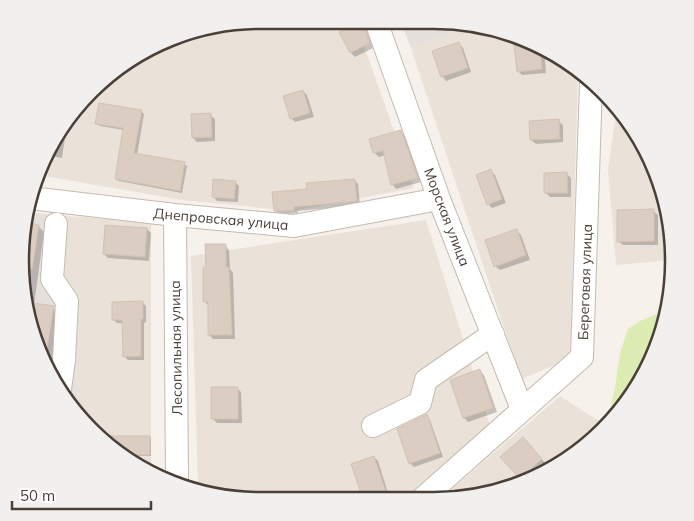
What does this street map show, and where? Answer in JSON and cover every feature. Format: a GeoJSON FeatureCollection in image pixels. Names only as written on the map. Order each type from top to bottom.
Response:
{"type":"FeatureCollection","features":[{"type":"Feature","properties":{"kind":"street","name":"Морская улица"},"geometry":{"type":"LineString","coordinates":[[379,29],[440,199],[522,409]]}},
{"type":"Feature","properties":{"kind":"street","name":"Береговая улица"},"geometry":{"type":"LineString","coordinates":[[430,492],[582,357],[591,91]]}},
{"type":"Feature","properties":{"kind":"street","name":"Днепровская улица"},"geometry":{"type":"LineString","coordinates":[[38,199],[175,215],[294,226],[440,199]]}},
{"type":"Feature","properties":{"kind":"street","name":"Лесопильная улица"},"geometry":{"type":"LineString","coordinates":[[175,215],[178,477]]}},
{"type":"Feature","properties":{"kind":"street"},"geometry":{"type":"LineString","coordinates":[[56,224],[52,279],[67,301],[61,378]]}},
{"type":"Feature","properties":{"kind":"street"},"geometry":{"type":"LineString","coordinates":[[373,426],[420,403],[426,380],[493,334]]}},
{"type":"Feature","properties":{"kind":"shaded area"},"geometry":{"type":"Polygon","coordinates":[[[245,29],[358,29],[414,188],[293,211],[182,200],[45,176],[60,145],[86,108],[119,77],[145,60],[172,46],[215,33],[245,29]]]}},
{"type":"Feature","properties":{"kind":"shaded area"},"geometry":{"type":"Polygon","coordinates":[[[404,29],[460,30],[411,48],[404,29]]]}},
{"type":"Feature","properties":{"kind":"shaded area"},"geometry":{"type":"Polygon","coordinates":[[[460,30],[479,33],[522,46],[549,60],[578,79],[570,359],[521,379],[411,48],[460,30]]]}},
{"type":"Feature","properties":{"kind":"shaded area"},"geometry":{"type":"Polygon","coordinates":[[[616,117],[634,145],[653,186],[661,215],[665,260],[616,265],[608,169],[616,117]]]}},
{"type":"Feature","properties":{"kind":"shaded area"},"geometry":{"type":"Polygon","coordinates":[[[34,213],[67,216],[59,275],[74,310],[78,403],[60,376],[46,349],[33,306],[29,276],[29,245],[34,213]]]}},
{"type":"Feature","properties":{"kind":"shaded area"},"geometry":{"type":"Polygon","coordinates":[[[67,216],[151,222],[151,464],[108,435],[78,403],[74,310],[59,275],[67,216]]]}},
{"type":"Feature","properties":{"kind":"shaded area"},"geometry":{"type":"Polygon","coordinates":[[[426,220],[490,426],[416,492],[245,492],[215,488],[198,483],[191,256],[426,220]]]}},
{"type":"Feature","properties":{"kind":"shaded area"},"geometry":{"type":"Polygon","coordinates":[[[560,396],[600,421],[586,435],[562,453],[522,475],[479,488],[448,492],[560,396]]]}},
{"type":"Feature","properties":{"kind":"green space"},"geometry":{"type":"Polygon","coordinates":[[[659,313],[648,349],[641,363],[626,389],[609,412],[615,388],[620,353],[628,329],[640,321],[659,313]]]}},
{"type":"Feature","properties":{"kind":"building"},"geometry":{"type":"Polygon","coordinates":[[[345,29],[365,29],[370,43],[350,53],[339,32],[345,29]]]}},
{"type":"Feature","properties":{"kind":"building"},"geometry":{"type":"Polygon","coordinates":[[[459,42],[468,68],[441,77],[432,51],[459,42]]]}},
{"type":"Feature","properties":{"kind":"building"},"geometry":{"type":"Polygon","coordinates":[[[514,45],[522,46],[541,56],[542,69],[517,72],[514,45]]]}},
{"type":"Feature","properties":{"kind":"building"},"geometry":{"type":"Polygon","coordinates":[[[303,90],[310,113],[290,119],[283,96],[303,90]]]}},
{"type":"Feature","properties":{"kind":"building"},"geometry":{"type":"Polygon","coordinates":[[[99,103],[142,110],[134,153],[185,162],[180,191],[115,179],[123,128],[95,124],[99,103]]]}},
{"type":"Feature","properties":{"kind":"building"},"geometry":{"type":"Polygon","coordinates":[[[211,113],[212,137],[192,138],[191,114],[211,113]]]}},
{"type":"Feature","properties":{"kind":"building"},"geometry":{"type":"Polygon","coordinates":[[[559,119],[560,139],[530,140],[529,121],[559,119]]]}},
{"type":"Feature","properties":{"kind":"building"},"geometry":{"type":"Polygon","coordinates":[[[401,130],[418,178],[391,185],[383,151],[373,153],[369,139],[401,130]]]}},
{"type":"Feature","properties":{"kind":"building"},"geometry":{"type":"Polygon","coordinates":[[[491,169],[502,199],[487,205],[476,175],[491,169]]]}},
{"type":"Feature","properties":{"kind":"building"},"geometry":{"type":"Polygon","coordinates":[[[567,172],[568,193],[544,193],[544,173],[567,172]]]}},
{"type":"Feature","properties":{"kind":"building"},"geometry":{"type":"Polygon","coordinates":[[[213,179],[236,181],[234,199],[212,197],[213,179]]]}},
{"type":"Feature","properties":{"kind":"building"},"geometry":{"type":"Polygon","coordinates":[[[355,179],[357,201],[294,207],[294,210],[274,211],[272,192],[307,189],[306,183],[355,179]]]}},
{"type":"Feature","properties":{"kind":"building"},"geometry":{"type":"Polygon","coordinates":[[[654,209],[654,241],[617,242],[617,210],[654,209]]]}},
{"type":"Feature","properties":{"kind":"building"},"geometry":{"type":"Polygon","coordinates":[[[32,224],[39,225],[32,270],[29,270],[29,245],[32,224]]]}},
{"type":"Feature","properties":{"kind":"building"},"geometry":{"type":"Polygon","coordinates":[[[105,225],[147,228],[145,257],[103,254],[105,225]]]}},
{"type":"Feature","properties":{"kind":"building"},"geometry":{"type":"Polygon","coordinates":[[[517,229],[526,255],[494,267],[485,240],[517,229]]]}},
{"type":"Feature","properties":{"kind":"building"},"geometry":{"type":"Polygon","coordinates":[[[205,244],[226,244],[226,267],[229,267],[232,335],[208,335],[208,302],[203,302],[203,267],[206,267],[205,244]]]}},
{"type":"Feature","properties":{"kind":"building"},"geometry":{"type":"Polygon","coordinates":[[[143,301],[141,356],[123,357],[122,320],[112,320],[112,302],[143,301]]]}},
{"type":"Feature","properties":{"kind":"building"},"geometry":{"type":"Polygon","coordinates":[[[33,303],[54,306],[47,350],[33,303]]]}},
{"type":"Feature","properties":{"kind":"building"},"geometry":{"type":"Polygon","coordinates":[[[480,369],[493,408],[463,418],[450,380],[480,369]]]}},
{"type":"Feature","properties":{"kind":"building"},"geometry":{"type":"Polygon","coordinates":[[[211,387],[238,387],[238,419],[211,419],[211,387]]]}},
{"type":"Feature","properties":{"kind":"building"},"geometry":{"type":"Polygon","coordinates":[[[427,414],[440,453],[409,464],[397,429],[427,414]]]}},
{"type":"Feature","properties":{"kind":"building"},"geometry":{"type":"Polygon","coordinates":[[[109,436],[150,436],[150,455],[135,455],[109,436]]]}},
{"type":"Feature","properties":{"kind":"building"},"geometry":{"type":"Polygon","coordinates":[[[523,437],[542,459],[527,472],[518,477],[500,457],[523,437]]]}},
{"type":"Feature","properties":{"kind":"building"},"geometry":{"type":"Polygon","coordinates":[[[374,456],[386,492],[361,492],[351,464],[374,456]]]}}]}
